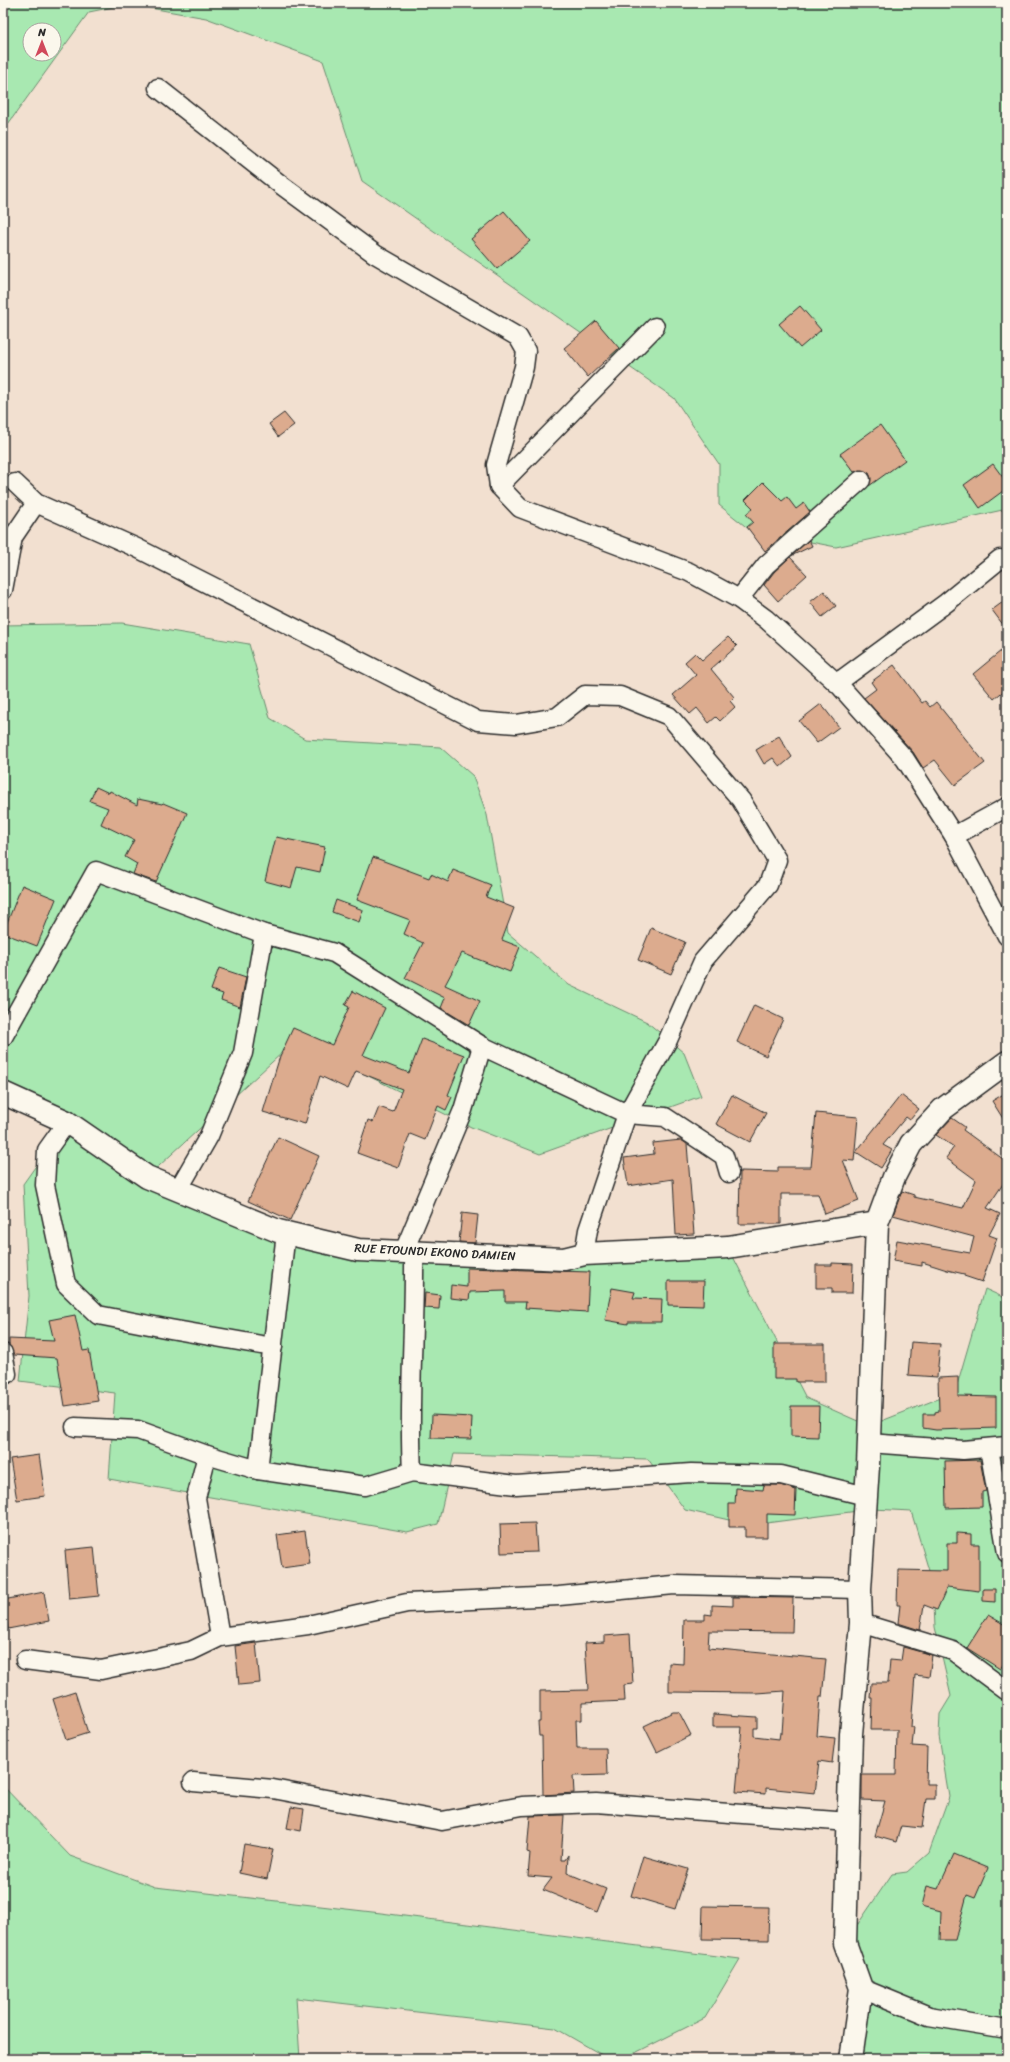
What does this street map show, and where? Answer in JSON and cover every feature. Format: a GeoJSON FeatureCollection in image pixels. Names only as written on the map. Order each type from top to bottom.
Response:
{"type":"FeatureCollection","features":[{"type":"Feature","properties":{"kind":"street"},"geometry":{"type":"LineString","coordinates":[[158,88],[280,184],[375,254],[518,337],[526,351],[524,367],[496,465],[499,486],[520,508],[689,572],[739,599],[766,619],[837,683],[905,759],[954,836],[1007,936]]}},
{"type":"Feature","properties":{"kind":"street"},"geometry":{"type":"LineString","coordinates":[[499,486],[655,327]]}},
{"type":"Feature","properties":{"kind":"street"},"geometry":{"type":"LineString","coordinates":[[739,599],[766,565],[861,480]]}},
{"type":"Feature","properties":{"kind":"street"},"geometry":{"type":"LineString","coordinates":[[15,483],[36,502],[145,552],[478,721],[516,724],[557,718],[585,695],[620,696],[669,716],[741,800],[777,860],[768,886],[703,961],[667,1042],[627,1114],[588,1230],[584,1254]]}},
{"type":"Feature","properties":{"kind":"street"},"geometry":{"type":"LineString","coordinates":[[3,590],[13,537],[36,502]]}},
{"type":"Feature","properties":{"kind":"street"},"geometry":{"type":"LineString","coordinates":[[837,683],[946,603],[1000,559]]}},
{"type":"Feature","properties":{"kind":"street"},"geometry":{"type":"LineString","coordinates":[[954,836],[1007,806]]}},
{"type":"Feature","properties":{"kind":"street"},"geometry":{"type":"LineString","coordinates":[[3,1037],[96,871],[264,934],[334,953],[482,1046],[627,1114],[665,1117],[724,1156],[729,1173]]}},
{"type":"Feature","properties":{"kind":"street"},"geometry":{"type":"LineString","coordinates":[[178,1190],[209,1136],[243,1053],[264,934]]}},
{"type":"Feature","properties":{"kind":"street"},"geometry":{"type":"LineString","coordinates":[[412,1472],[410,1424],[415,1308],[409,1252],[463,1110],[482,1046]]}},
{"type":"Feature","properties":{"kind":"street"},"geometry":{"type":"LineString","coordinates":[[851,2059],[861,1988],[845,1943],[851,1734],[861,1623],[860,1589],[869,1443],[877,1223],[894,1177],[911,1144],[943,1109],[1007,1062]]}},
{"type":"Feature","properties":{"kind":"street","name":"RUE ETOUNDI EKONO DAMIEN"},"geometry":{"type":"LineString","coordinates":[[3,1093],[67,1122],[147,1177],[286,1233],[358,1250],[564,1259],[584,1254],[728,1248],[877,1223]]}},
{"type":"Feature","properties":{"kind":"street"},"geometry":{"type":"LineString","coordinates":[[67,1122],[47,1150],[45,1185],[66,1284],[98,1314],[170,1329],[273,1347]]}},
{"type":"Feature","properties":{"kind":"street"},"geometry":{"type":"LineString","coordinates":[[258,1470],[286,1233]]}},
{"type":"Feature","properties":{"kind":"street"},"geometry":{"type":"LineString","coordinates":[[3,1353],[7,1374]]}},
{"type":"Feature","properties":{"kind":"street"},"geometry":{"type":"LineString","coordinates":[[75,1427],[138,1430],[208,1455],[258,1470],[365,1486],[412,1472],[516,1486],[691,1473],[781,1475],[866,1496]]}},
{"type":"Feature","properties":{"kind":"street"},"geometry":{"type":"LineString","coordinates":[[869,1443],[963,1450],[1007,1446]]}},
{"type":"Feature","properties":{"kind":"street"},"geometry":{"type":"LineString","coordinates":[[989,1448],[1007,1553]]}},
{"type":"Feature","properties":{"kind":"street"},"geometry":{"type":"LineString","coordinates":[[208,1455],[196,1498],[220,1636]]}},
{"type":"Feature","properties":{"kind":"street"},"geometry":{"type":"LineString","coordinates":[[25,1660],[101,1670],[191,1651],[220,1636],[308,1625],[407,1603],[559,1596],[674,1585],[860,1589]]}},
{"type":"Feature","properties":{"kind":"street"},"geometry":{"type":"LineString","coordinates":[[861,1623],[953,1651],[1007,1691]]}},
{"type":"Feature","properties":{"kind":"street"},"geometry":{"type":"LineString","coordinates":[[193,1782],[273,1789],[442,1821],[522,1806],[596,1803],[849,1822]]}},
{"type":"Feature","properties":{"kind":"street"},"geometry":{"type":"LineString","coordinates":[[861,1988],[929,2016],[1007,2028]]}},
{"type":"Feature","properties":{"kind":"green space"},"geometry":{"type":"Polygon","coordinates":[[[3,3],[1007,3],[1007,509],[836,547],[750,530],[719,505],[719,464],[674,398],[362,181],[323,61],[206,18],[128,4],[89,12],[62,49],[62,22],[22,22],[22,62],[53,62],[3,131],[3,3]]]}},
{"type":"Feature","properties":{"kind":"green space"},"geometry":{"type":"Polygon","coordinates":[[[122,623],[249,644],[270,718],[305,739],[440,747],[473,776],[487,815],[508,933],[569,985],[647,1022],[684,1053],[701,1096],[540,1154],[471,1127],[296,1040],[147,1177],[358,1250],[728,1247],[806,1398],[869,1426],[955,1392],[985,1289],[1007,1299],[1007,2059],[851,2059],[861,1988],[845,1943],[892,1874],[907,1872],[929,1853],[949,1797],[939,1736],[940,1714],[951,1696],[935,1627],[933,1584],[911,1511],[873,1509],[751,1525],[685,1510],[648,1459],[454,1454],[438,1524],[407,1532],[109,1479],[115,1393],[20,1381],[29,1296],[23,1184],[67,1122],[3,1098],[3,625],[122,623]]]}},
{"type":"Feature","properties":{"kind":"green space"},"geometry":{"type":"Polygon","coordinates":[[[3,1786],[70,1856],[155,1887],[381,1913],[740,1959],[705,2018],[623,2059],[609,2059],[555,2028],[296,1998],[300,2059],[3,2059],[3,1786]]]}},
{"type":"Feature","properties":{"kind":"building"},"geometry":{"type":"Polygon","coordinates":[[[504,211],[530,241],[497,269],[471,239],[504,211]]]}},
{"type":"Feature","properties":{"kind":"building"},"geometry":{"type":"Polygon","coordinates":[[[800,306],[821,330],[800,348],[779,324],[800,306]]]}},
{"type":"Feature","properties":{"kind":"building"},"geometry":{"type":"Polygon","coordinates":[[[596,321],[619,348],[588,377],[564,348],[596,321]]]}},
{"type":"Feature","properties":{"kind":"building"},"geometry":{"type":"Polygon","coordinates":[[[284,413],[294,425],[278,437],[269,424],[284,413]]]}},
{"type":"Feature","properties":{"kind":"building"},"geometry":{"type":"Polygon","coordinates":[[[880,425],[905,460],[869,486],[871,478],[869,473],[859,470],[854,472],[840,454],[880,425]]]}},
{"type":"Feature","properties":{"kind":"building"},"geometry":{"type":"Polygon","coordinates":[[[993,464],[1007,483],[1007,488],[980,508],[964,485],[993,464]]]}},
{"type":"Feature","properties":{"kind":"building"},"geometry":{"type":"Polygon","coordinates":[[[763,482],[782,501],[787,497],[796,509],[804,503],[810,512],[765,551],[747,527],[753,522],[746,514],[753,508],[745,500],[763,482]]]}},
{"type":"Feature","properties":{"kind":"building"},"geometry":{"type":"Polygon","coordinates":[[[809,540],[812,546],[791,556],[809,540]]]}},
{"type":"Feature","properties":{"kind":"building"},"geometry":{"type":"Polygon","coordinates":[[[790,557],[807,575],[778,601],[764,585],[774,572],[790,557]]]}},
{"type":"Feature","properties":{"kind":"building"},"geometry":{"type":"Polygon","coordinates":[[[824,591],[836,606],[822,617],[810,602],[824,591]]]}},
{"type":"Feature","properties":{"kind":"building"},"geometry":{"type":"Polygon","coordinates":[[[1007,599],[1007,630],[992,610],[1007,599]]]}},
{"type":"Feature","properties":{"kind":"building"},"geometry":{"type":"Polygon","coordinates":[[[728,637],[737,646],[711,669],[734,697],[730,701],[735,707],[720,721],[716,717],[709,723],[697,708],[690,714],[673,695],[696,675],[685,662],[695,653],[702,660],[728,637]]]}},
{"type":"Feature","properties":{"kind":"building"},"geometry":{"type":"Polygon","coordinates":[[[1007,646],[1007,688],[994,699],[973,674],[1007,646]]]}},
{"type":"Feature","properties":{"kind":"building"},"geometry":{"type":"Polygon","coordinates":[[[894,665],[922,703],[925,701],[930,707],[936,702],[985,763],[955,785],[935,760],[923,768],[913,752],[864,698],[876,689],[871,682],[894,665]]]}},
{"type":"Feature","properties":{"kind":"building"},"geometry":{"type":"Polygon","coordinates":[[[821,704],[839,727],[817,743],[799,721],[821,704]]]}},
{"type":"Feature","properties":{"kind":"building"},"geometry":{"type":"Polygon","coordinates":[[[779,736],[792,757],[780,767],[773,758],[764,764],[756,750],[779,736]]]}},
{"type":"Feature","properties":{"kind":"building"},"geometry":{"type":"Polygon","coordinates":[[[96,787],[109,793],[110,791],[137,805],[138,799],[163,803],[187,813],[156,882],[133,874],[137,864],[125,857],[134,840],[101,824],[108,808],[90,801],[96,787]]]}},
{"type":"Feature","properties":{"kind":"building"},"geometry":{"type":"Polygon","coordinates":[[[276,837],[325,847],[320,872],[297,867],[291,888],[265,881],[276,837]]]}},
{"type":"Feature","properties":{"kind":"building"},"geometry":{"type":"Polygon","coordinates":[[[373,857],[429,878],[431,874],[448,882],[453,870],[491,885],[486,897],[514,908],[502,940],[520,947],[510,972],[462,953],[445,985],[480,1001],[469,1025],[441,1008],[445,998],[405,978],[423,943],[404,934],[410,920],[357,900],[373,857]]]}},
{"type":"Feature","properties":{"kind":"building"},"geometry":{"type":"Polygon","coordinates":[[[22,885],[56,899],[37,946],[3,933],[22,885]]]}},
{"type":"Feature","properties":{"kind":"building"},"geometry":{"type":"Polygon","coordinates":[[[336,900],[363,910],[359,922],[332,912],[336,900]]]}},
{"type":"Feature","properties":{"kind":"building"},"geometry":{"type":"Polygon","coordinates":[[[651,928],[685,942],[671,974],[638,960],[651,928]]]}},
{"type":"Feature","properties":{"kind":"building"},"geometry":{"type":"Polygon","coordinates":[[[219,968],[246,977],[240,1007],[221,1000],[223,994],[211,990],[219,968]]]}},
{"type":"Feature","properties":{"kind":"building"},"geometry":{"type":"Polygon","coordinates":[[[353,991],[385,1008],[363,1055],[409,1073],[422,1039],[464,1055],[448,1095],[452,1097],[446,1110],[438,1106],[425,1140],[410,1134],[398,1168],[357,1153],[368,1120],[373,1122],[379,1107],[393,1112],[402,1089],[356,1071],[348,1089],[320,1076],[305,1124],[263,1112],[280,1056],[293,1028],[332,1045],[349,1007],[345,1005],[353,991]]]}},
{"type":"Feature","properties":{"kind":"building"},"geometry":{"type":"Polygon","coordinates":[[[754,1005],[783,1019],[766,1056],[737,1042],[754,1005]]]}},
{"type":"Feature","properties":{"kind":"building"},"geometry":{"type":"Polygon","coordinates":[[[1007,1092],[1007,1125],[992,1101],[1007,1092]]]}},
{"type":"Feature","properties":{"kind":"building"},"geometry":{"type":"Polygon","coordinates":[[[732,1095],[766,1113],[750,1142],[716,1124],[732,1095]]]}},
{"type":"Feature","properties":{"kind":"building"},"geometry":{"type":"Polygon","coordinates":[[[901,1095],[919,1109],[910,1120],[906,1117],[883,1145],[892,1150],[881,1168],[856,1152],[901,1095]]]}},
{"type":"Feature","properties":{"kind":"building"},"geometry":{"type":"Polygon","coordinates":[[[816,1113],[858,1117],[854,1161],[843,1160],[859,1201],[825,1214],[818,1194],[781,1194],[781,1224],[739,1224],[740,1171],[778,1172],[778,1167],[811,1167],[816,1113]]]}},
{"type":"Feature","properties":{"kind":"building"},"geometry":{"type":"Polygon","coordinates":[[[952,1118],[965,1127],[963,1130],[1007,1162],[1007,1178],[987,1208],[1000,1214],[989,1235],[997,1238],[982,1282],[964,1276],[964,1274],[922,1262],[922,1266],[893,1261],[897,1240],[970,1253],[974,1237],[893,1215],[902,1191],[914,1195],[914,1197],[963,1208],[976,1180],[946,1158],[954,1147],[936,1135],[952,1118]]]}},
{"type":"Feature","properties":{"kind":"building"},"geometry":{"type":"Polygon","coordinates":[[[278,1137],[319,1156],[290,1220],[248,1201],[278,1137]]]}},
{"type":"Feature","properties":{"kind":"building"},"geometry":{"type":"Polygon","coordinates":[[[681,1140],[687,1144],[694,1234],[676,1235],[673,1179],[628,1186],[624,1158],[654,1154],[653,1143],[681,1140]]]}},
{"type":"Feature","properties":{"kind":"building"},"geometry":{"type":"Polygon","coordinates":[[[462,1213],[478,1215],[475,1243],[459,1242],[462,1213]]]}},
{"type":"Feature","properties":{"kind":"building"},"geometry":{"type":"Polygon","coordinates":[[[832,1263],[853,1264],[852,1293],[832,1293],[832,1288],[816,1288],[816,1265],[832,1265],[832,1263]]]}},
{"type":"Feature","properties":{"kind":"building"},"geometry":{"type":"Polygon","coordinates":[[[467,1268],[589,1272],[587,1312],[525,1308],[526,1302],[505,1302],[505,1291],[470,1292],[469,1300],[450,1298],[451,1285],[467,1287],[467,1268]]]}},
{"type":"Feature","properties":{"kind":"building"},"geometry":{"type":"Polygon","coordinates":[[[668,1281],[704,1281],[703,1306],[668,1305],[668,1281]]]}},
{"type":"Feature","properties":{"kind":"building"},"geometry":{"type":"Polygon","coordinates":[[[612,1288],[635,1292],[633,1298],[662,1299],[661,1322],[628,1322],[628,1324],[605,1320],[612,1288]]]}},
{"type":"Feature","properties":{"kind":"building"},"geometry":{"type":"Polygon","coordinates":[[[425,1293],[440,1295],[439,1309],[424,1308],[425,1293]]]}},
{"type":"Feature","properties":{"kind":"building"},"geometry":{"type":"Polygon","coordinates":[[[75,1315],[83,1351],[89,1350],[98,1401],[65,1406],[57,1358],[14,1355],[9,1345],[9,1339],[54,1341],[49,1320],[75,1315]]]}},
{"type":"Feature","properties":{"kind":"building"},"geometry":{"type":"Polygon","coordinates":[[[911,1342],[940,1344],[937,1377],[908,1375],[911,1342]]]}},
{"type":"Feature","properties":{"kind":"building"},"geometry":{"type":"Polygon","coordinates":[[[774,1344],[825,1344],[825,1382],[796,1382],[796,1379],[774,1379],[774,1344]]]}},
{"type":"Feature","properties":{"kind":"building"},"geometry":{"type":"Polygon","coordinates":[[[958,1377],[958,1396],[996,1397],[996,1428],[936,1430],[923,1428],[923,1414],[935,1414],[935,1412],[939,1411],[938,1378],[958,1377]]]}},
{"type":"Feature","properties":{"kind":"building"},"geometry":{"type":"Polygon","coordinates":[[[791,1406],[819,1406],[818,1437],[791,1436],[791,1406]]]}},
{"type":"Feature","properties":{"kind":"building"},"geometry":{"type":"Polygon","coordinates":[[[432,1415],[472,1417],[471,1439],[431,1438],[432,1415]]]}},
{"type":"Feature","properties":{"kind":"building"},"geometry":{"type":"Polygon","coordinates":[[[39,1455],[45,1496],[17,1500],[10,1459],[39,1455]]]}},
{"type":"Feature","properties":{"kind":"building"},"geometry":{"type":"Polygon","coordinates":[[[980,1460],[986,1491],[982,1492],[982,1507],[946,1508],[945,1461],[980,1460]]]}},
{"type":"Feature","properties":{"kind":"building"},"geometry":{"type":"Polygon","coordinates":[[[764,1485],[780,1485],[796,1490],[795,1515],[767,1514],[767,1537],[745,1537],[745,1527],[729,1527],[729,1504],[735,1504],[736,1488],[763,1490],[764,1485]]]}},
{"type":"Feature","properties":{"kind":"building"},"geometry":{"type":"Polygon","coordinates":[[[535,1523],[537,1552],[501,1553],[500,1524],[535,1523]]]}},
{"type":"Feature","properties":{"kind":"building"},"geometry":{"type":"Polygon","coordinates":[[[305,1531],[310,1564],[282,1568],[277,1535],[305,1531]]]}},
{"type":"Feature","properties":{"kind":"building"},"geometry":{"type":"Polygon","coordinates":[[[957,1533],[971,1534],[971,1544],[979,1544],[979,1591],[947,1587],[937,1610],[924,1605],[920,1630],[898,1623],[900,1605],[897,1605],[898,1570],[947,1571],[947,1543],[957,1543],[957,1533]]]}},
{"type":"Feature","properties":{"kind":"building"},"geometry":{"type":"Polygon","coordinates":[[[94,1547],[99,1596],[69,1599],[65,1550],[94,1547]]]}},
{"type":"Feature","properties":{"kind":"building"},"geometry":{"type":"Polygon","coordinates":[[[983,1589],[995,1589],[995,1602],[983,1601],[983,1589]]]}},
{"type":"Feature","properties":{"kind":"building"},"geometry":{"type":"Polygon","coordinates":[[[44,1592],[49,1621],[8,1629],[3,1600],[44,1592]]]}},
{"type":"Feature","properties":{"kind":"building"},"geometry":{"type":"Polygon","coordinates":[[[733,1597],[793,1598],[792,1632],[709,1631],[708,1648],[826,1659],[822,1697],[820,1697],[817,1736],[835,1738],[832,1763],[819,1761],[815,1793],[766,1788],[766,1794],[736,1792],[742,1727],[713,1727],[713,1714],[757,1717],[757,1728],[754,1728],[754,1736],[779,1739],[780,1733],[782,1733],[785,1691],[756,1693],[669,1692],[669,1663],[683,1664],[684,1620],[705,1620],[705,1614],[712,1615],[712,1605],[733,1606],[733,1597]]]}},
{"type":"Feature","properties":{"kind":"building"},"geometry":{"type":"Polygon","coordinates":[[[988,1615],[1007,1626],[1007,1659],[1000,1669],[967,1648],[988,1615]]]}},
{"type":"Feature","properties":{"kind":"building"},"geometry":{"type":"Polygon","coordinates":[[[630,1634],[633,1684],[624,1685],[625,1701],[582,1703],[582,1720],[576,1720],[577,1748],[606,1748],[607,1775],[573,1776],[574,1793],[543,1795],[542,1736],[539,1736],[538,1722],[540,1722],[540,1691],[588,1690],[585,1643],[604,1642],[604,1636],[630,1634]]]}},
{"type":"Feature","properties":{"kind":"building"},"geometry":{"type":"Polygon","coordinates":[[[256,1643],[260,1683],[239,1685],[235,1646],[256,1643]]]}},
{"type":"Feature","properties":{"kind":"building"},"geometry":{"type":"Polygon","coordinates":[[[903,1647],[932,1655],[929,1677],[915,1675],[911,1727],[914,1727],[912,1746],[927,1747],[926,1784],[935,1784],[935,1799],[926,1799],[922,1828],[901,1826],[896,1842],[875,1836],[885,1801],[862,1800],[862,1775],[896,1775],[897,1730],[871,1730],[872,1698],[870,1698],[871,1683],[888,1683],[890,1660],[901,1661],[903,1647]]]}},
{"type":"Feature","properties":{"kind":"building"},"geometry":{"type":"Polygon","coordinates":[[[75,1692],[88,1733],[66,1740],[53,1699],[75,1692]]]}},
{"type":"Feature","properties":{"kind":"building"},"geometry":{"type":"Polygon","coordinates":[[[673,1712],[679,1712],[691,1735],[657,1752],[644,1726],[673,1712]]]}},
{"type":"Feature","properties":{"kind":"building"},"geometry":{"type":"Polygon","coordinates":[[[291,1807],[304,1809],[301,1831],[287,1828],[291,1807]]]}},
{"type":"Feature","properties":{"kind":"building"},"geometry":{"type":"Polygon","coordinates":[[[564,1815],[561,1860],[565,1860],[568,1855],[567,1873],[606,1889],[597,1912],[543,1890],[552,1878],[528,1876],[530,1853],[527,1852],[530,1816],[564,1815]]]}},
{"type":"Feature","properties":{"kind":"building"},"geometry":{"type":"Polygon","coordinates":[[[244,1844],[273,1849],[267,1879],[239,1873],[244,1844]]]}},
{"type":"Feature","properties":{"kind":"building"},"geometry":{"type":"Polygon","coordinates":[[[954,1854],[988,1868],[975,1898],[967,1895],[955,1940],[940,1940],[941,1911],[922,1906],[927,1886],[938,1889],[954,1854]]]}},
{"type":"Feature","properties":{"kind":"building"},"geometry":{"type":"Polygon","coordinates":[[[643,1856],[688,1869],[675,1909],[631,1896],[643,1856]]]}},
{"type":"Feature","properties":{"kind":"building"},"geometry":{"type":"Polygon","coordinates":[[[703,1906],[769,1907],[768,1940],[702,1939],[703,1906]]]}}]}
